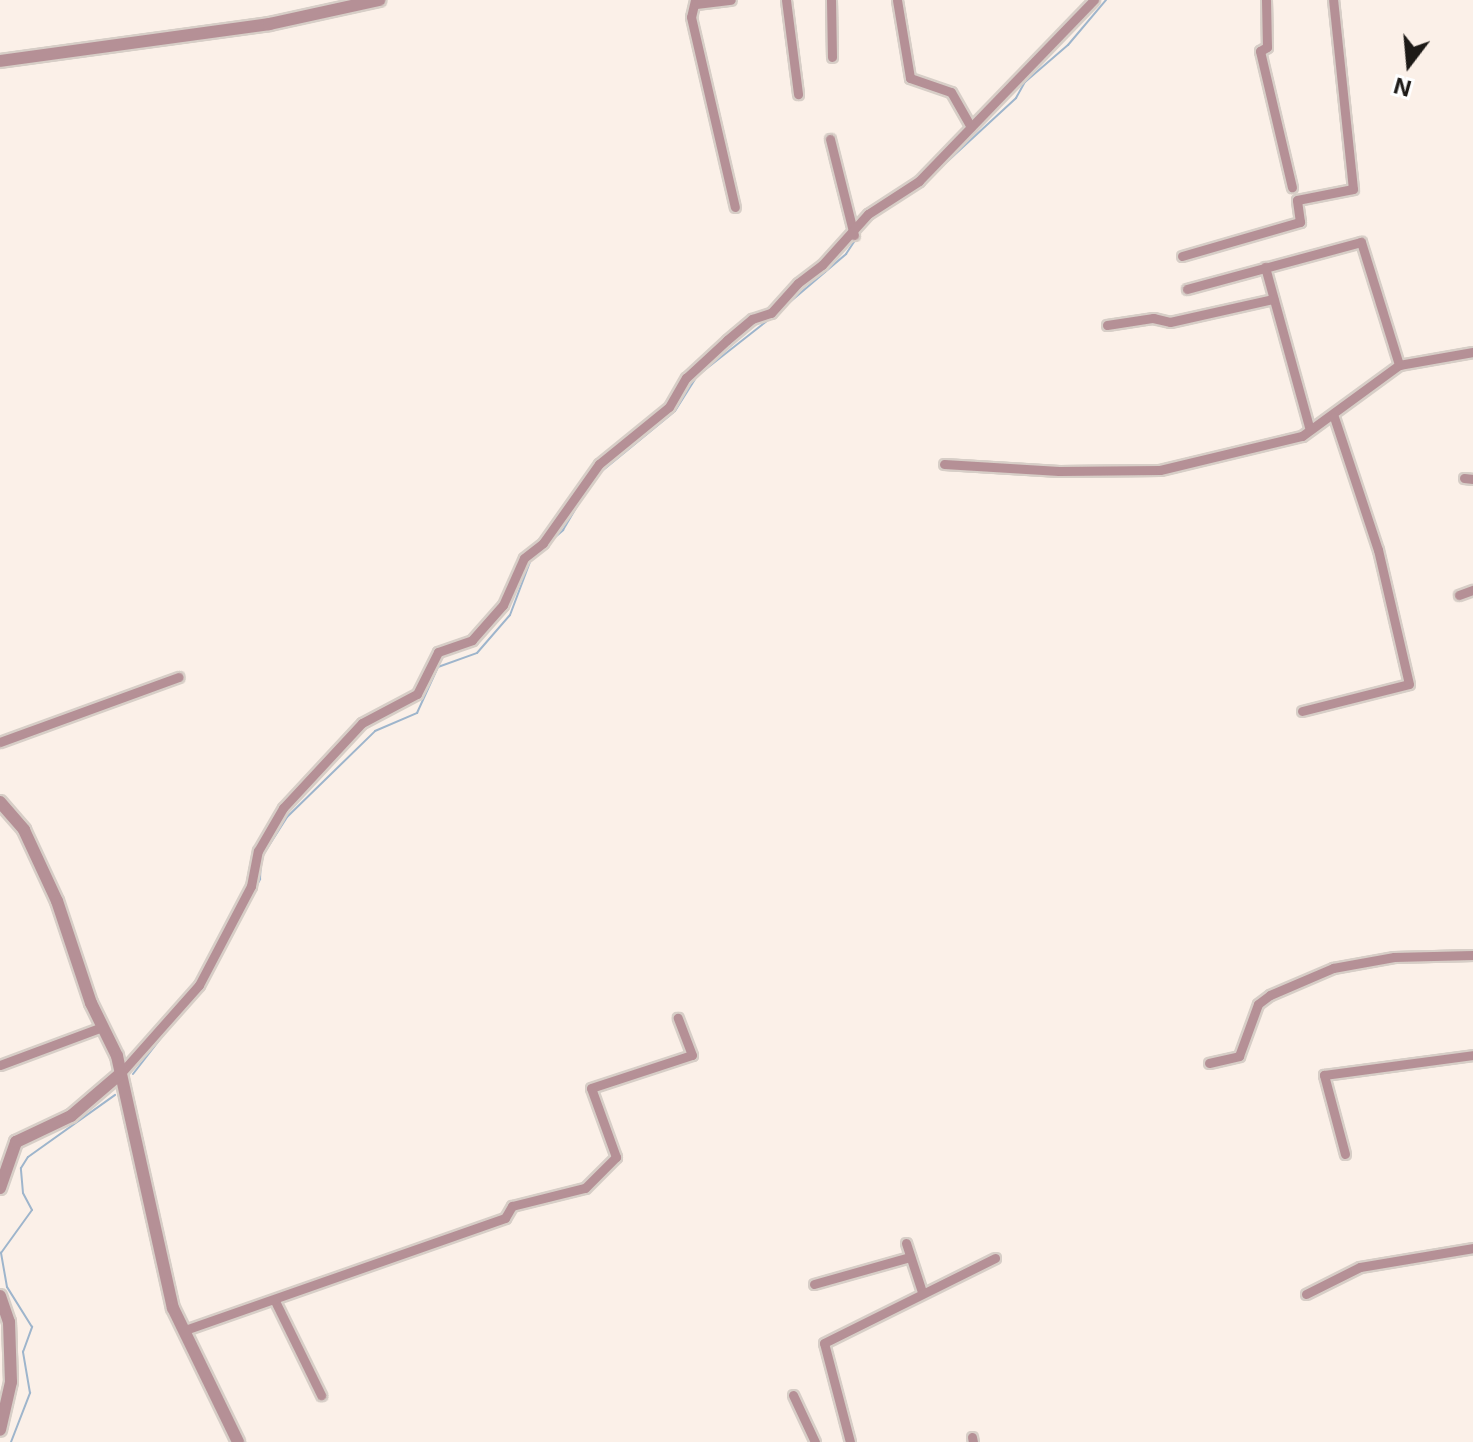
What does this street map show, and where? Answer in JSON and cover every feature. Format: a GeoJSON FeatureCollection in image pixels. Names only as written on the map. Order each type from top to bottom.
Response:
{"type":"FeatureCollection","features":[{"type":"Feature","properties":{"kind":"street"},"geometry":{"type":"LineString","coordinates":[[0,61],[269,24],[379,0]]}},
{"type":"Feature","properties":{"kind":"street"},"geometry":{"type":"LineString","coordinates":[[731,0],[696,2],[691,17],[735,207]]}},
{"type":"Feature","properties":{"kind":"street"},"geometry":{"type":"LineString","coordinates":[[786,0],[798,94]]}},
{"type":"Feature","properties":{"kind":"street"},"geometry":{"type":"LineString","coordinates":[[831,0],[832,57]]}},
{"type":"Feature","properties":{"kind":"street"},"geometry":{"type":"LineString","coordinates":[[897,0],[910,78],[951,92],[971,127]]}},
{"type":"Feature","properties":{"kind":"street"},"geometry":{"type":"LineString","coordinates":[[0,1188],[16,1142],[71,1116],[120,1074],[199,985],[251,886],[263,840],[283,808],[362,723],[417,694],[438,652],[472,640],[503,605],[524,558],[543,543],[599,464],[669,407],[686,378],[727,340],[752,319],[771,313],[854,235],[868,214],[919,181],[1094,0]]}},
{"type":"Feature","properties":{"kind":"street"},"geometry":{"type":"LineString","coordinates":[[1266,0],[1267,47],[1260,51],[1292,187]]}},
{"type":"Feature","properties":{"kind":"street"},"geometry":{"type":"LineString","coordinates":[[1182,256],[1300,222],[1297,200],[1353,189],[1333,0]]}},
{"type":"Feature","properties":{"kind":"street"},"geometry":{"type":"LineString","coordinates":[[830,139],[854,235]]}},
{"type":"Feature","properties":{"kind":"street"},"geometry":{"type":"LineString","coordinates":[[1187,289],[1361,242],[1399,365]]}},
{"type":"Feature","properties":{"kind":"street"},"geometry":{"type":"LineString","coordinates":[[1265,267],[1309,427]]}},
{"type":"Feature","properties":{"kind":"street"},"geometry":{"type":"LineString","coordinates":[[1107,325],[1153,318],[1170,322],[1273,299]]}},
{"type":"Feature","properties":{"kind":"street"},"geometry":{"type":"LineString","coordinates":[[944,464],[1059,471],[1160,470],[1302,436],[1309,427],[1334,417],[1361,389],[1399,365],[1473,352]]}},
{"type":"Feature","properties":{"kind":"street"},"geometry":{"type":"LineString","coordinates":[[1302,711],[1409,684],[1378,550],[1334,417]]}},
{"type":"Feature","properties":{"kind":"street"},"geometry":{"type":"LineString","coordinates":[[1459,595],[1473,590]]}},
{"type":"Feature","properties":{"kind":"street"},"geometry":{"type":"LineString","coordinates":[[0,742],[179,677]]}},
{"type":"Feature","properties":{"kind":"street"},"geometry":{"type":"LineString","coordinates":[[0,802],[24,830],[44,872],[120,1074],[150,1223],[173,1308],[206,1385],[238,1442]]}},
{"type":"Feature","properties":{"kind":"street"},"geometry":{"type":"LineString","coordinates":[[1209,1063],[1239,1056],[1258,1004],[1270,995],[1333,968],[1394,957],[1473,955]]}},
{"type":"Feature","properties":{"kind":"street"},"geometry":{"type":"LineString","coordinates":[[185,1330],[275,1301],[408,1248],[505,1218],[512,1206],[585,1188],[602,1176],[616,1157],[590,1091],[692,1055],[678,1018]]}},
{"type":"Feature","properties":{"kind":"street"},"geometry":{"type":"LineString","coordinates":[[0,1065],[102,1027]]}},
{"type":"Feature","properties":{"kind":"street"},"geometry":{"type":"LineString","coordinates":[[1345,1154],[1324,1075],[1473,1055]]}},
{"type":"Feature","properties":{"kind":"street"},"geometry":{"type":"LineString","coordinates":[[906,1243],[922,1292]]}},
{"type":"Feature","properties":{"kind":"street"},"geometry":{"type":"LineString","coordinates":[[1306,1294],[1360,1267],[1473,1248]]}},
{"type":"Feature","properties":{"kind":"street"},"geometry":{"type":"LineString","coordinates":[[814,1284],[910,1257]]}},
{"type":"Feature","properties":{"kind":"street"},"geometry":{"type":"LineString","coordinates":[[850,1442],[824,1343],[995,1258]]}},
{"type":"Feature","properties":{"kind":"street"},"geometry":{"type":"LineString","coordinates":[[0,1296],[9,1322],[11,1382],[0,1430]]}},
{"type":"Feature","properties":{"kind":"street"},"geometry":{"type":"LineString","coordinates":[[275,1301],[321,1395]]}},
{"type":"Feature","properties":{"kind":"street"},"geometry":{"type":"LineString","coordinates":[[793,1395],[815,1442]]}},
{"type":"Feature","properties":{"kind":"waterway"},"geometry":{"type":"LineString","coordinates":[[925,182],[1016,98],[1025,82],[1068,45],[1106,0]]}},
{"type":"Feature","properties":{"kind":"waterway"},"geometry":{"type":"LineString","coordinates":[[777,313],[846,254],[869,219],[903,197]]}},
{"type":"Feature","properties":{"kind":"waterway"},"geometry":{"type":"LineString","coordinates":[[597,475],[675,411],[697,376],[772,317]]}},
{"type":"Feature","properties":{"kind":"waterway"},"geometry":{"type":"LineString","coordinates":[[546,545],[563,530],[593,479]]}},
{"type":"Feature","properties":{"kind":"waterway"},"geometry":{"type":"LineString","coordinates":[[248,902],[260,879],[261,858],[287,817],[375,731],[417,713],[438,667],[477,653],[510,615],[531,559],[542,550]]}},
{"type":"Feature","properties":{"kind":"waterway"},"geometry":{"type":"LineString","coordinates":[[133,1074],[185,1007]]}},
{"type":"Feature","properties":{"kind":"waterway"},"geometry":{"type":"LineString","coordinates":[[11,1442],[30,1393],[23,1352],[32,1327],[7,1287],[1,1253],[32,1210],[23,1193],[21,1168],[28,1157],[115,1095]]}}]}
